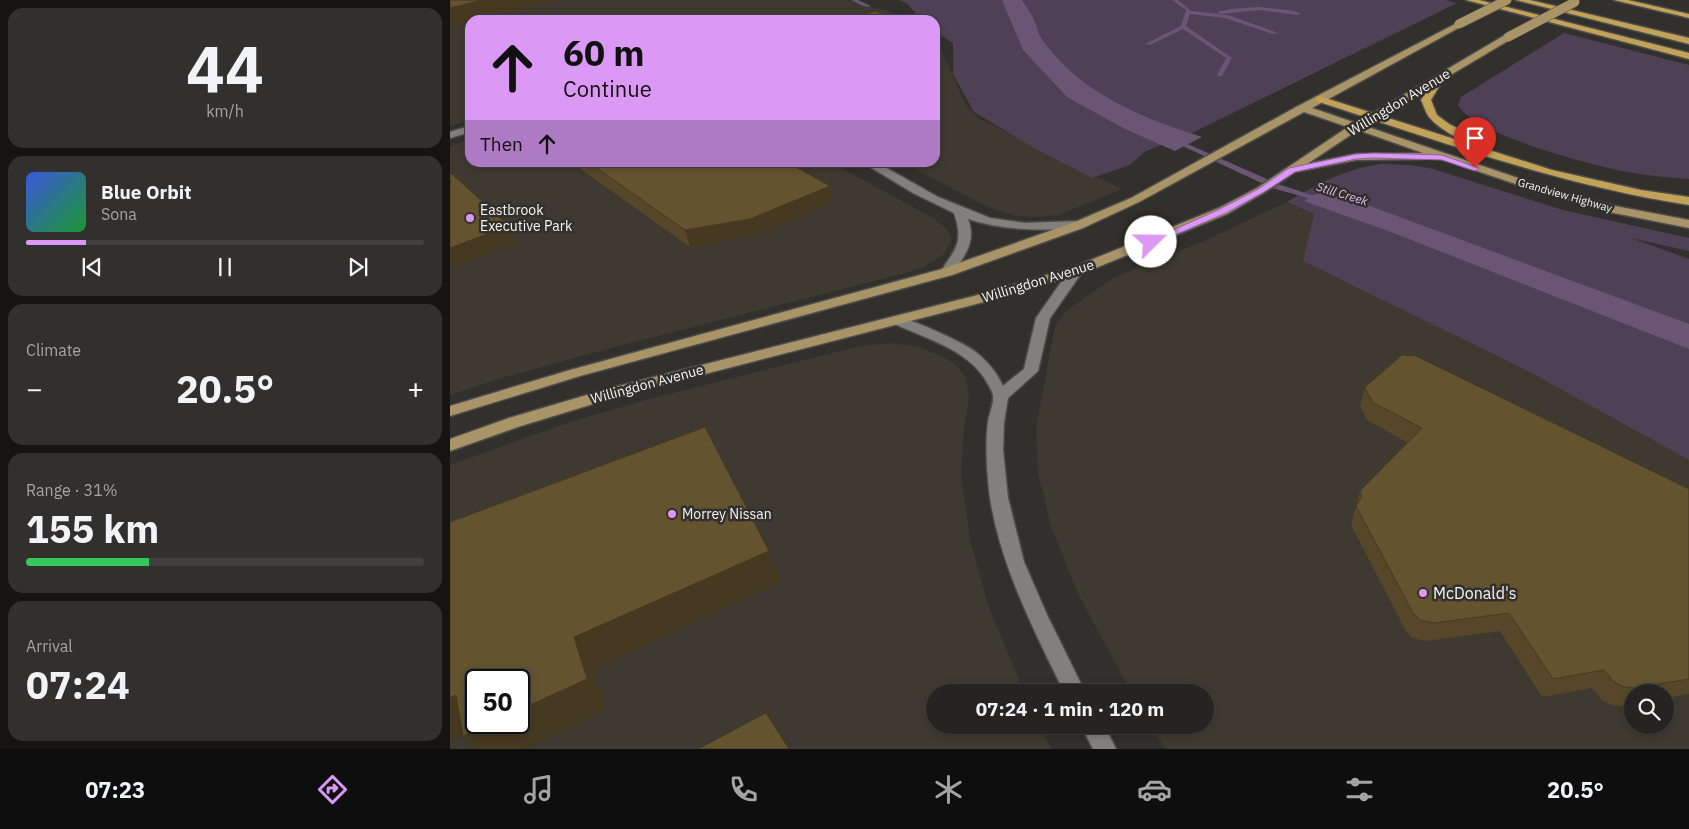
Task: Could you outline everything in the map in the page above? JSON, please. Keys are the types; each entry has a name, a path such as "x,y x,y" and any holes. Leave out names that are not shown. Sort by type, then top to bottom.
{"highway":[{"path":"1470,0 1689,56"},
{"path":"1520,0 1689,41"},
{"path":"1618,0 1689,16"},
{"path":"1439,78 1426,100 1433,116 1445,126 1461,135 1513,154 1570,179"},
{"path":"1319,98 1450,142 1570,179 1622,191 1689,201"}],"main road":[{"path":"450,412 575,372 947,272 1079,225 1135,200 1319,98 1507,0"},
{"name":"Willingdon Avenue","path":"450,445 515,422 612,393 897,320 1076,271 1179,231 1223,211 1261,190 1374,116 1508,38 1578,0"},
{"name":"Grandview Highway","path":"1302,108 1442,158 1540,189 1596,204 1689,224"},
{"path":"1292,170 1356,157 1409,155 1442,158"}],"street":[{"path":"450,135 465,130"},
{"path":"876,167 959,212 1028,227 1079,225"},
{"path":"947,272 966,245 967,230 959,212"},
{"path":"1001,396 1031,371 1043,318 1076,271"},
{"path":"897,320 945,341 971,355 990,374 1001,396 996,422 995,450 999,498 1016,562 1038,617 1070,684"},
{"path":"1097,734 1105,749"}],"shaded area":[{"path":"450,0 848,0 891,12 895,15 465,15 465,122 450,126"},
{"path":"899,0 1445,0 1457,3 1190,134 1146,151 1130,165 1092,178 1034,148 974,112 953,74 953,43 940,35 940,15 917,15 908,4"},
{"path":"1002,0 1022,0 1033,17 1043,41 1059,60 1095,90 1136,112 1202,137 1175,151 1125,129 1067,97 1023,50"},
{"path":"1564,33 1689,65 1689,179 1651,176 1622,171 1553,153 1505,136 1484,126 1468,116 1458,105 1461,97"},
{"path":"940,51 967,107 978,118 1122,189 1059,215 1015,216 986,206 911,167 940,167"},
{"path":"465,141 465,167 839,167 933,218 946,228 952,239 943,255 923,267 906,273 622,345 498,379 450,395 450,146"},
{"path":"1382,164 1411,165 1433,169 1563,210 1689,238 1689,251 1631,238 1689,259 1689,460 1528,371 1303,261 1314,214 1287,202 1321,183 1344,173"},
{"path":"1324,189 1689,324 1689,349 1391,232 1304,201"},
{"path":"1287,202 1689,384 1689,749 1165,749 1156,734 1214,734 1214,684 1127,684 1078,594 1051,526 1038,473 1036,429 1055,326 1065,312 1113,278 1202,242"},
{"path":"890,343 919,347 942,356 957,366 966,378 969,397 964,430 961,475 970,540 988,605 1021,684 926,684 926,734 1044,734 1051,749 450,749 450,465 567,423 646,400 861,346"}],"building":[{"path":"450,0 483,0 450,8"},
{"path":"875,11 886,15 862,15"},
{"path":"595,167 796,167 830,186 750,219 685,230"},
{"path":"450,174 452,174 509,226 450,248"},
{"path":"1402,355 1416,356 1689,489 1689,679 1658,684 1624,684 1624,687 1614,682 1604,670 1553,679 1509,613 1434,623 1420,620 1413,613 1356,506 1362,496 1360,491 1422,428 1372,402 1365,387"},
{"path":"705,427 769,551 574,637 587,679 530,705 530,669 465,669 465,734 467,734 463,736 456,695 450,698 450,522"},
{"path":"766,713 789,749 698,749"}],"waterway":[{"path":"854,0 868,6"},
{"path":"1175,0 1189,10 1188,12"},
{"path":"1220,12 1239,9 1259,9 1298,13"},
{"path":"1183,27 1188,12"},
{"path":"1188,12 1226,16 1275,33"},
{"path":"1148,44 1183,27"},
{"path":"1183,27 1229,58 1220,75"},
{"name":"Still Creek","path":"1174,140 1275,186 1322,200"}],"place":[{"name":"Eastbrook Executive Park","path":"470,218"},
{"name":"Morrey Nissan","path":"672,514"},
{"name":"McDonald's","path":"1423,593"}],"route":[{"path":"1151,242 1223,211 1292,170 1356,157 1409,155 1442,158 1475,168"}]}
